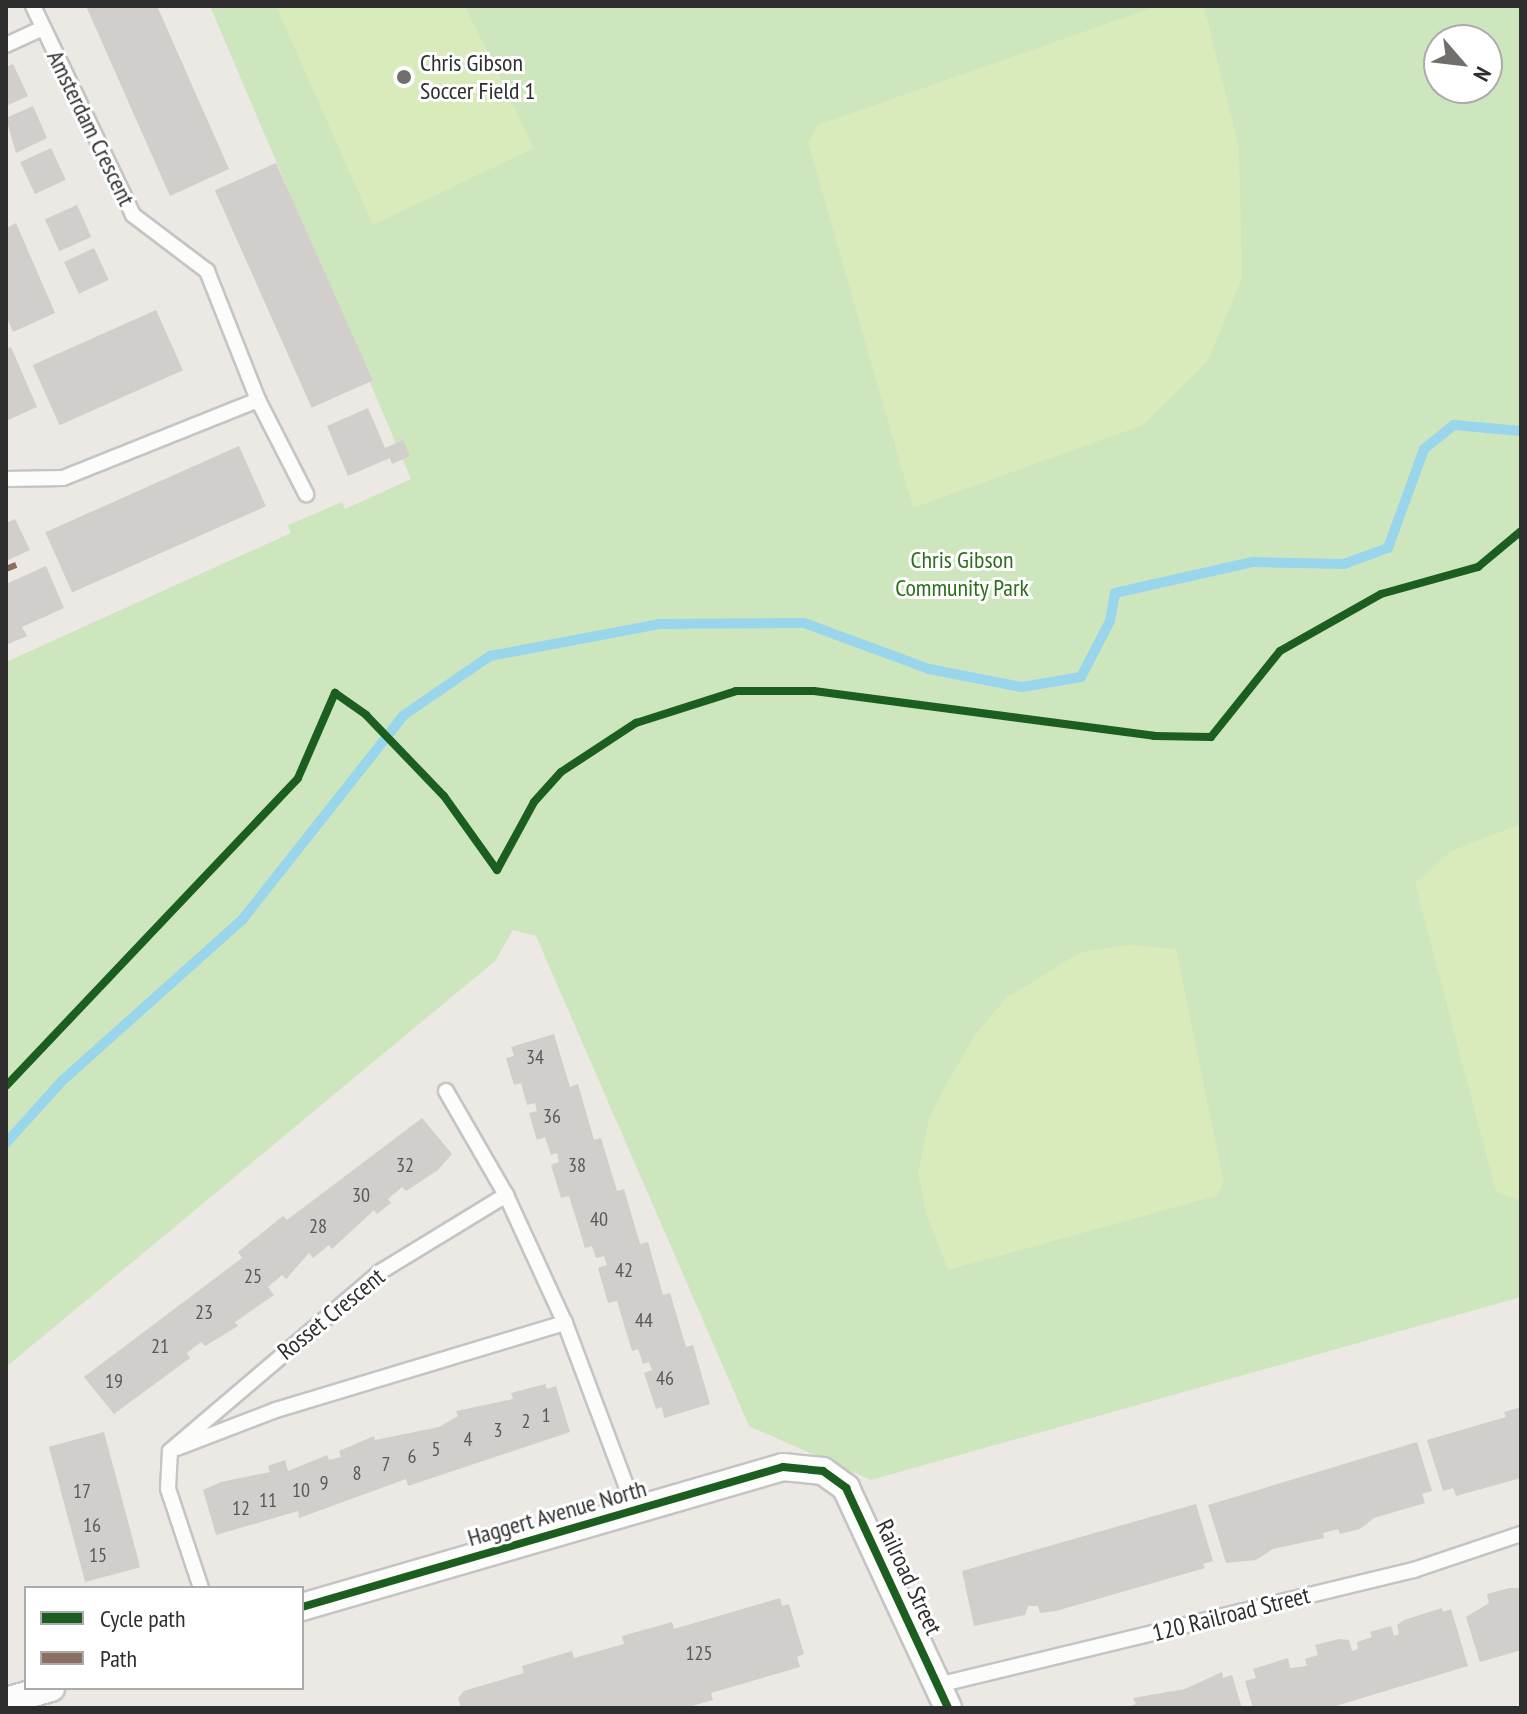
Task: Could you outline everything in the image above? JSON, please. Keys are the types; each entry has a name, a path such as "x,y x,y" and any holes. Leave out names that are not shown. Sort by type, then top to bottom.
{"street":[{"name":"Haggert Avenue North","path":"304,1606 783,1467 823,1471"},
{"name":"Railroad Street","path":"823,1471 846,1488 943,1696"},
{"path":"6,1701 44,1690"}],"lane":[{"name":"Amsterdam Crescent","path":"33,6 133,215 207,271 258,400 306,494"},
{"path":"6,45 43,28"},
{"path":"6,479 63,478 258,400"},
{"path":"446,1091 506,1195 565,1323 636,1512"},
{"name":"Rosset Crescent","path":"170,1451 380,1272 506,1195"},
{"path":"200,1586 168,1489 170,1451 276,1410 565,1323"},
{"name":"120 Railroad Street","path":"943,1696 1414,1570 1521,1534"}],"green space":[{"name":"Chris Gibson Community Park","path":"210,6 1521,6 1521,1297 871,1480 749,1426 536,936 513,930 495,961 6,1367 6,662 291,533 288,525 342,502 345,509 411,479"},
{"name":"Chris Gibson Soccer Field 1","path":"276,6 465,6 534,148 373,225"},
{"path":"1157,6 1204,6 1239,148 1242,279 1207,362 1143,425 913,508 808,142 818,125"},
{"path":"1521,824 1521,1199 1518,1200 1496,1192 1415,883 1451,851"},
{"path":"1130,945 1176,949 1224,1183 1216,1196 948,1270 926,1213 918,1172 929,1119 945,1087 974,1036 1006,998 1081,952"}],"building":[{"path":"86,6 157,6 229,169 170,196"},
{"path":"13,64 28,96 6,106 6,67"},
{"path":"33,106 47,138 16,153 6,118"},
{"path":"51,148 66,180 35,194 20,162"},
{"path":"276,163 373,380 312,408 215,190"},
{"path":"77,205 91,237 59,251 45,219"},
{"path":"16,223 55,313 13,332 6,316 6,228"},
{"path":"94,248 109,280 79,294 64,262"},
{"path":"156,310 183,370 60,425 33,365"},
{"path":"11,347 37,407 6,421 6,349"},
{"path":"368,408 385,448 403,440 410,456 392,464 390,458 348,476 327,426"},
{"path":"239,446 266,506 72,593 45,532"},
{"path":"15,519 30,550 6,561 6,523"},
{"path":"46,566 64,608 22,627 27,636 6,645 6,584"},
{"path":"554,1034 570,1087 578,1084 594,1140 601,1138 617,1191 624,1189 640,1244 648,1242 663,1295 670,1293 686,1347 693,1345 710,1404 664,1418 662,1407 656,1409 644,1373 652,1370 649,1362 643,1364 638,1349 632,1351 617,1301 608,1303 598,1268 607,1265 604,1256 596,1258 592,1246 585,1248 569,1196 561,1198 551,1165 559,1162 557,1153 551,1155 545,1137 537,1140 529,1113 537,1111 535,1103 527,1105 521,1083 514,1085 506,1058 514,1056 511,1047"},
{"path":"422,1118 452,1154 438,1170 406,1191 402,1187 388,1199 391,1203 377,1214 374,1210 332,1249 329,1245 313,1258 309,1253 286,1279 282,1275 268,1287 274,1295 235,1322 238,1326 205,1346 201,1342 187,1353 190,1358 114,1414 84,1377 242,1258 238,1252 283,1216 287,1220"},
{"path":"545,1384 547,1389 556,1386 570,1432 408,1486 406,1479 299,1518 298,1511 216,1535 203,1490 221,1482 270,1472 268,1466 285,1460 288,1471 327,1455 329,1460 341,1457 339,1451 374,1436 375,1440 439,1427 458,1416 456,1411 513,1399 511,1393"},
{"path":"1521,1407 1521,1478 1456,1496 1453,1488 1443,1491 1427,1440 1506,1417 1504,1412"},
{"path":"104,1432 140,1567 85,1582 49,1447"},
{"path":"1417,1442 1432,1491 1422,1494 1425,1503 1374,1518 1360,1529 1340,1534 1338,1529 1323,1533 1324,1538 1273,1549 1256,1560 1226,1563 1208,1505"},
{"path":"1196,1504 1213,1561 1203,1564 1205,1568 1056,1611 1040,1613 1038,1606 1028,1606 1025,1615 974,1626 962,1571"},
{"path":"1521,1588 1521,1650 1480,1662 1466,1617 1489,1603 1487,1594"},
{"path":"780,1598 782,1606 789,1604 804,1654 797,1657 800,1667 711,1693 713,1700 685,1708 461,1708 458,1698 464,1691 524,1673 522,1666 572,1651 574,1658 624,1644 622,1636 672,1622 674,1629"},
{"path":"1442,1608 1443,1612 1451,1609 1468,1666 1329,1708 1253,1708 1245,1681 1256,1678 1253,1669 1288,1658 1290,1668 1307,1666 1305,1659 1318,1655 1315,1645 1339,1639 1349,1640 1352,1651 1358,1649 1357,1642 1372,1637 1370,1632 1391,1626 1394,1636 1399,1634 1397,1625 1404,1620"},
{"path":"1222,1672 1223,1678 1232,1675 1242,1708 1125,1708 1136,1704 1133,1698 1185,1689"}],"waterway":[{"path":"6,1143 63,1080 242,920 404,715 490,656 659,624 804,623 929,669 1022,687 1081,677 1110,621 1115,593 1253,562 1344,564 1388,548 1424,449 1454,425 1521,431"}],"marked path":[{"path":"6,569 16,565"}],"cycle path":[{"path":"6,1086 298,778 335,693 366,715 444,796 497,870 534,802 561,772 636,723 736,691 814,691 1154,736 1211,737 1280,651 1381,594 1478,567 1521,531"},
{"path":"304,1606 783,1467 823,1471 846,1488 948,1708"}],"place":[{"name":"Chris Gibson Soccer Field 1","path":"404,77"}]}
